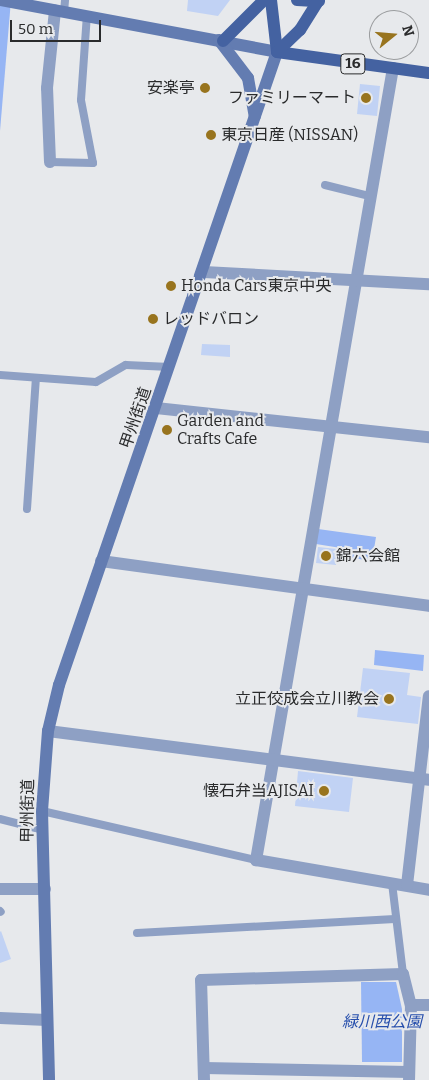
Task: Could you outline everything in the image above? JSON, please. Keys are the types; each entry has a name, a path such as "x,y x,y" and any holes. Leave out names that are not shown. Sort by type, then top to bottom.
{"main road":[{"path":"1,0 61,7 87,16 277,52"},
{"path":"221,40 264,0"},
{"path":"271,0 277,52"},
{"path":"297,0 319,0"},
{"path":"277,52 300,30 319,0"},
{"path":"221,40 248,78 255,118"},
{"name":"16","path":"277,52 429,73"},
{"name":"甲州街道","path":"49,1080 42,811 48,731 101,561 204,272 277,52"}],"street":[{"path":"50,162 47,88 61,7"},
{"path":"393,68 369,196 332,424 301,590 256,860 429,890"},
{"path":"204,272 429,284"},
{"path":"156,408 332,424 429,437"},
{"path":"101,561 301,590 429,606"},
{"path":"407,885 424,779 429,696"},
{"path":"48,731 424,779"},
{"path":"0,889 44,890"},
{"path":"403,974 410,1005 409,1076 204,1074 201,980 403,974"},
{"path":"410,1005 429,1006"},
{"path":"0,1018 47,1020"}],"lane":[{"path":"50,162 93,163 81,100 87,16"},
{"path":"325,185 369,196"},
{"path":"0,375 96,382 126,365 171,367"},
{"path":"27,509 36,378"},
{"path":"42,811 256,860"},
{"path":"0,819 43,830"},
{"path":"392,883 403,974"},
{"path":"137,933 395,919"}],"green space":[{"path":"0,0 11,0 0,131"},
{"path":"318,529 376,537 372,561 340,556 341,548 316,544"},
{"path":"375,650 424,655 423,671 374,665"},
{"name":"緑川西公園","path":"361,982 396,982 402,1009 402,1062 362,1062"}],"building":[{"path":"188,0 230,0 218,16 187,11"},
{"path":"360,84 380,86 377,116 357,114"},
{"path":"202,344 230,345 230,357 201,355"},
{"name":"錦六会館","path":"318,547 337,549 336,565 316,563"},
{"path":"363,668 410,673 407,695 421,697 418,724 357,717"},
{"name":"懐石弁当AJISAI","path":"298,771 353,778 349,812 295,806"},
{"path":"0,932 11,959 0,963"}],"place":[{"name":"安楽亭","path":"205,88"},
{"name":"ファミリーマート","path":"366,98"},
{"name":"東京日産 (NISSAN)","path":"211,135"},
{"name":"Honda Cars東京中央","path":"171,286"},
{"name":"レッドバロン","path":"153,319"},
{"name":"Garden and Crafts Cafe","path":"167,430"},
{"name":"錦六会館","path":"326,556"},
{"name":"立正佼成会立川教会","path":"389,699"},
{"name":"懐石弁当AJISAI","path":"324,791"}]}
